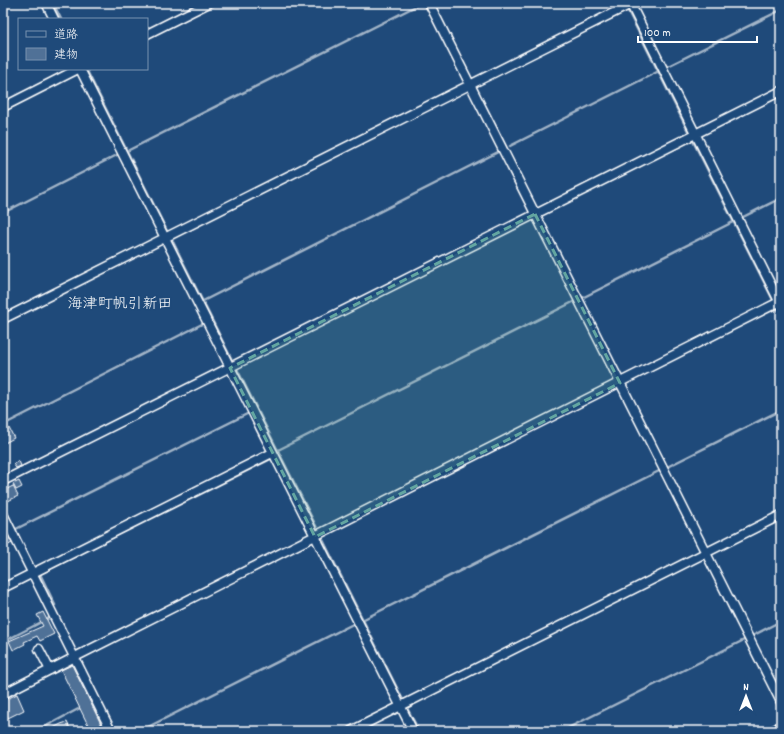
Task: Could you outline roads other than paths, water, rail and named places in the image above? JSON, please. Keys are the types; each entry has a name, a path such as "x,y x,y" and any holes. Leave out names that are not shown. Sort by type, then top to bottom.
{"street":[{"path":"46,3 54,18"},
{"path":"148,34 209,3"},
{"path":"429,3 781,702"},
{"path":"3,319 631,3 780,303 75,656 3,694"},
{"path":"3,107 77,70"},
{"path":"80,70 413,731"},
{"path":"3,481 781,91"},
{"path":"3,588 272,452"},
{"path":"3,514 112,731"},
{"path":"351,731 781,515"},
{"path":"39,649 50,670"},
{"path":"772,731 781,726"}],"waterway":[{"path":"53,3 60,18"},
{"path":"127,151 422,3"},
{"path":"627,9 689,133"},
{"path":"666,67 781,10"},
{"path":"86,70 168,233"},
{"path":"510,146 661,70"},
{"path":"693,141 774,302"},
{"path":"203,301 498,152"},
{"path":"3,213 119,154"},
{"path":"741,218 781,198"},
{"path":"584,297 735,221"},
{"path":"171,238 233,362"},
{"path":"278,450 573,302"},
{"path":"777,308 781,316"},
{"path":"3,425 204,323"},
{"path":"237,369 256,407"},
{"path":"669,466 781,410"},
{"path":"16,529 249,413"},
{"path":"259,413 319,532"},
{"path":"55,605 40,574 271,459"},
{"path":"360,621 659,471"},
{"path":"322,538 404,702"},
{"path":"3,642 51,617"},
{"path":"754,635 781,621"},
{"path":"140,731 355,623"},
{"path":"562,731 744,640"},
{"path":"37,731 82,707"},
{"path":"407,708 419,731"}],"district":[{"name":"海津町帆引新田","path":"120,305"}]}
